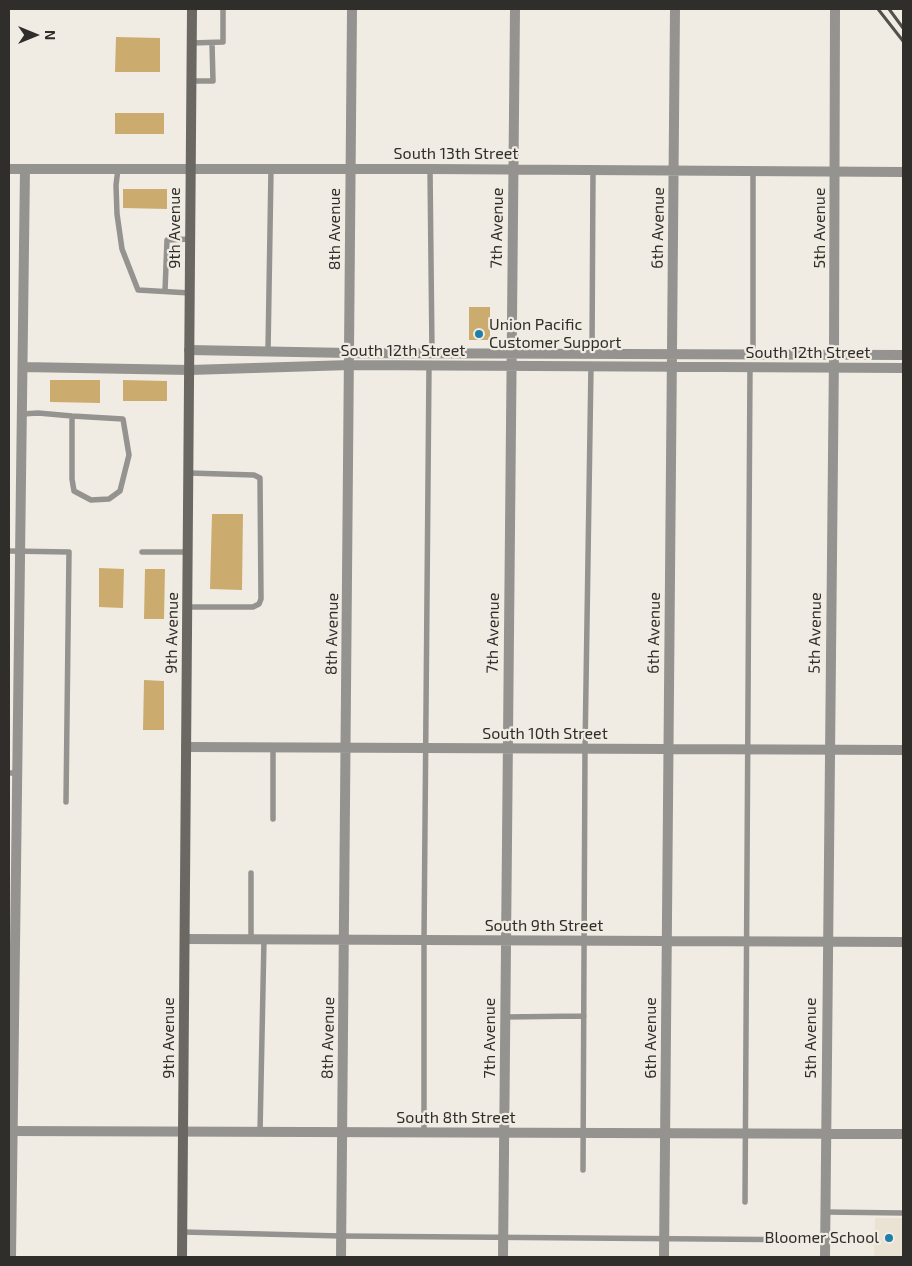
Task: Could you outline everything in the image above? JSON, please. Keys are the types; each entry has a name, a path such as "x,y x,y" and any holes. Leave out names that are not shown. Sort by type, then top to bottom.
{"main road":[{"name":"9th Avenue","path":"182,1257 192,9"}],"street":[{"name":"7th Avenue","path":"503,1257 515,9"},
{"name":"6th Avenue","path":"664,1257 675,9"},
{"name":"5th Avenue","path":"825,1257 836,9"},
{"name":"8th Avenue","path":"341,1257 352,10"},
{"name":"South 13th Street","path":"9,169 513,169 903,172"},
{"path":"11,1257 13,710 20,551 25,169"},
{"name":"South 12th Street","path":"189,350 349,353 511,352 903,355"},
{"name":"South 12th Street","path":"23,367 190,370 350,365 903,368"},
{"name":"South 10th Street","path":"186,747 903,750"},
{"name":"South 9th Street","path":"185,939 903,942"},
{"name":"South 8th Street","path":"10,1131 903,1134"}],"lane":[{"path":"192,43 223,42 223,9"},
{"path":"191,81 213,81 212,43"},
{"path":"118,169 116,185 117,214 122,249 138,290 190,293"},
{"path":"430,169 432,352"},
{"path":"268,351 271,170"},
{"path":"592,353 593,170"},
{"path":"753,355 754,172"},
{"path":"165,292 167,240 190,239"},
{"path":"424,1132 429,366"},
{"path":"583,1170 591,366"},
{"path":"745,1202 750,367"},
{"path":"22,414 72,416 123,420 129,455 120,491 110,499 91,500 74,491 72,479 72,416"},
{"path":"188,607 253,607 259,604 261,599 260,478 254,475 189,473"},
{"path":"9,551 69,552 66,802"},
{"path":"142,552 188,552"},
{"path":"273,747 273,819"},
{"path":"251,873 251,939"},
{"path":"260,1132 264,939"},
{"path":"505,1017 584,1016"},
{"path":"825,1212 903,1213"},
{"path":"182,1232 341,1236 825,1240"}],"shaded area":[{"name":"Bloomer School","path":"875,1218 903,1218 903,1257 874,1257"}],"building":[{"path":"116,37 160,38 160,72 115,72"},
{"path":"115,113 164,113 164,134 115,134"},
{"path":"123,189 167,189 167,209 123,208"},
{"path":"469,307 490,307 490,340 469,340"},
{"path":"50,380 100,380 100,403 50,402"},
{"path":"123,380 167,381 167,401 123,401"},
{"path":"212,514 243,514 242,590 210,589"},
{"path":"99,568 124,569 123,608 99,607"},
{"path":"145,569 165,569 164,619 144,619"},
{"path":"144,680 164,681 164,730 143,730"}],"railway":[{"path":"878,9 903,41"},
{"path":"889,9 903,28"}],"place":[{"name":"Union Pacific Customer Support","path":"479,334"},
{"name":"Bloomer School","path":"889,1238"}]}
